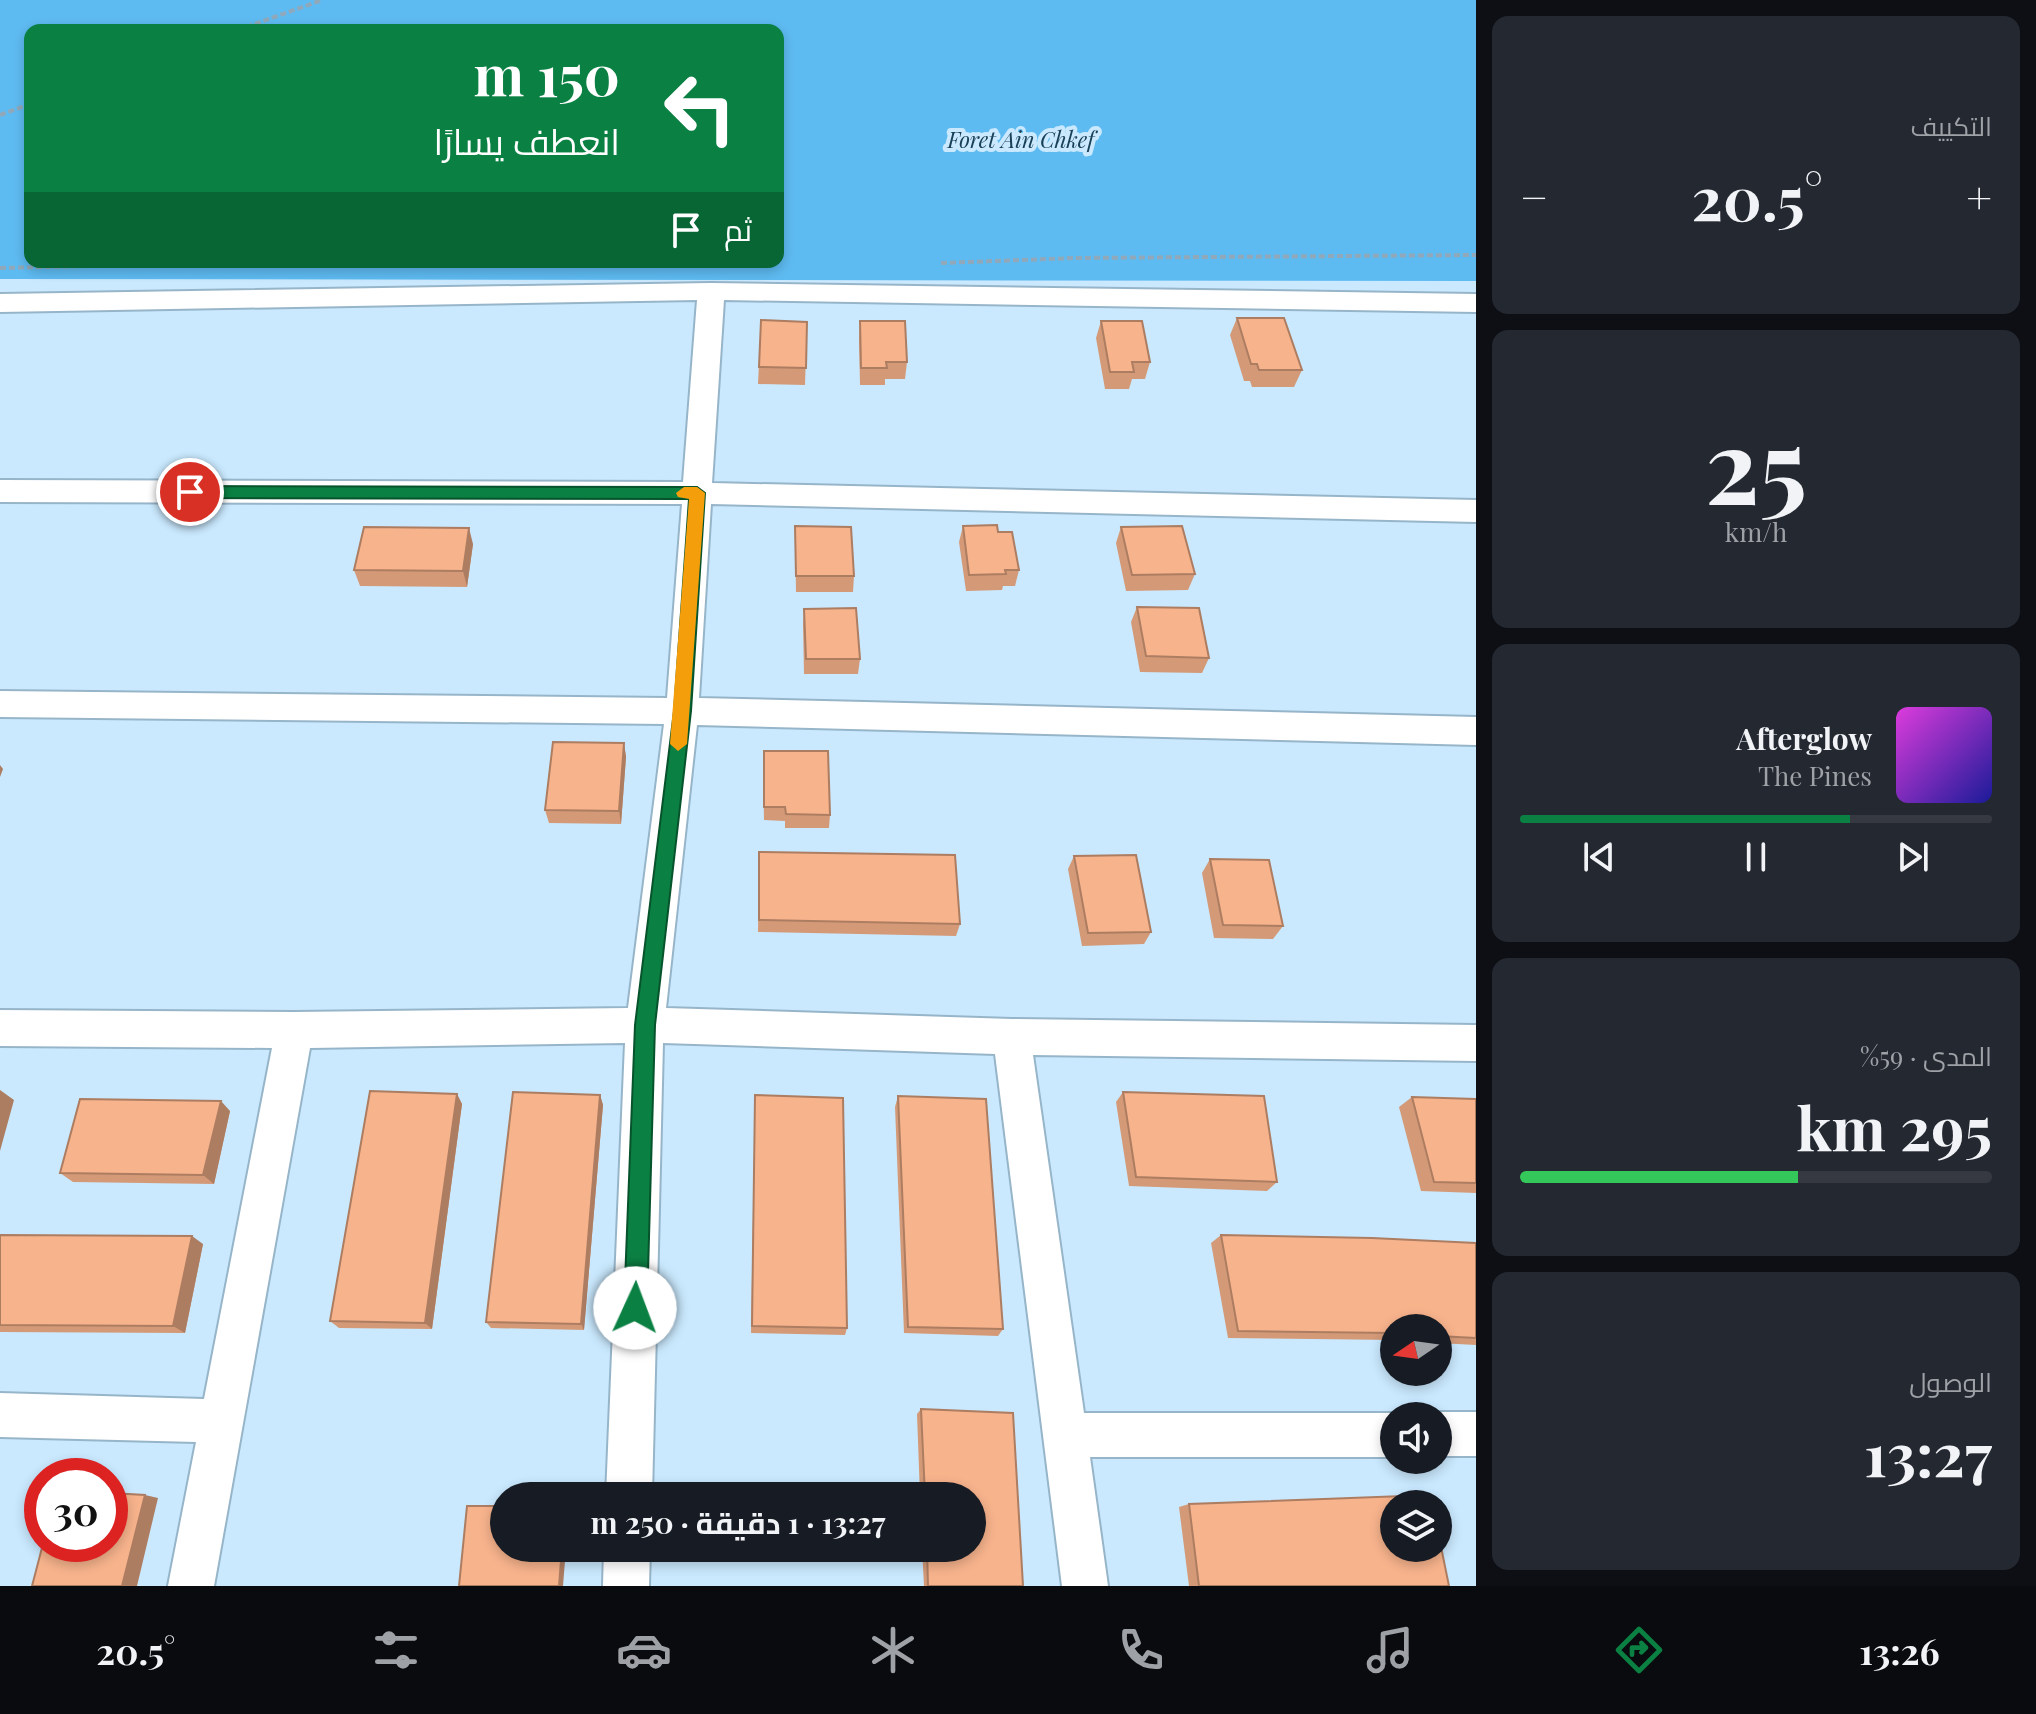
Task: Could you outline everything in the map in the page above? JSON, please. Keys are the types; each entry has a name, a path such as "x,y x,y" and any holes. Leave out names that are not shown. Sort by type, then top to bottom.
{"street":[{"path":"0,303 711,291 1476,303"},
{"path":"629,1482 645,1025 682,711 711,291"},
{"path":"0,491 697,493 1476,511"},
{"path":"0,704 682,711 1476,731"},
{"path":"0,1028 294,1030 645,1025 1012,1037 1476,1043"},
{"path":"191,1586 294,1030"},
{"path":"1012,1037 1085,1586"},
{"path":"0,1415 223,1421"},
{"path":"1452,1434 1476,1434"},
{"path":"1067,1435 1380,1435"},
{"path":"626,1586 627,1562"}],"path":[{"path":"255,24 322,0"},
{"path":"0,115 24,106"},
{"path":"937,263 1075,258 1476,255"},
{"path":"0,268 24,267"}],"green space":[{"name":"Foret Ain Chkef","path":"0,0 1476,0 1476,281 0,279"}],"building":[{"path":"1237,318 1284,318 1302,370 1259,370 1257,364 1251,364"},
{"path":"761,320 807,322 806,368 759,367"},
{"path":"860,321 905,321 907,362 886,362 887,368 861,368"},
{"path":"1101,321 1142,321 1150,362 1132,362 1134,372 1110,372"},
{"path":"997,525 998,532 1012,532 1019,570 1005,570 1006,574 969,575 963,526"},
{"path":"795,526 851,527 854,576 796,576"},
{"path":"1182,526 1195,574 1132,575 1121,527"},
{"path":"364,527 469,528 463,571 354,570"},
{"path":"1137,607 1199,608 1209,658 1146,656"},
{"path":"856,608 860,659 806,659 804,609"},
{"path":"553,742 624,743 619,811 545,810"},
{"path":"764,751 828,751 830,815 786,814 785,807 764,807"},
{"path":"759,852 955,855 960,924 759,920"},
{"path":"1136,855 1151,932 1088,933 1074,856"},
{"path":"1210,859 1269,860 1283,926 1223,925"},
{"path":"370,1091 457,1094 425,1323 330,1321"},
{"path":"513,1092 600,1095 581,1324 486,1322"},
{"path":"1123,1092 1264,1096 1277,1182 1136,1177"},
{"path":"755,1095 843,1098 847,1328 752,1326"},
{"path":"898,1096 986,1099 1003,1329 908,1327"},
{"path":"1412,1097 1476,1099 1476,1183 1434,1182"},
{"path":"80,1099 221,1101 203,1175 60,1173"},
{"path":"0,1235 192,1236 173,1326 0,1325"},
{"path":"1221,1235 1476,1243 1476,1338 1452,1337 1452,1314 1380,1314 1380,1333 1238,1331"},
{"path":"921,1409 1013,1413 1023,1586 928,1586 927,1562 986,1562 986,1482 924,1482"},
{"path":"128,1494 145,1495 122,1586 32,1586 38,1562 128,1562"},
{"path":"1380,1497 1380,1562 1444,1562 1449,1586 1199,1586 1189,1504"},
{"path":"467,1506 490,1506 490,1562 561,1562 559,1586 459,1586"}],"slow traffic":[{"path":"678,744 697,493 684,493"}],"route":[{"path":"190,492 697,493 682,711 645,1025 635,1308"}]}
